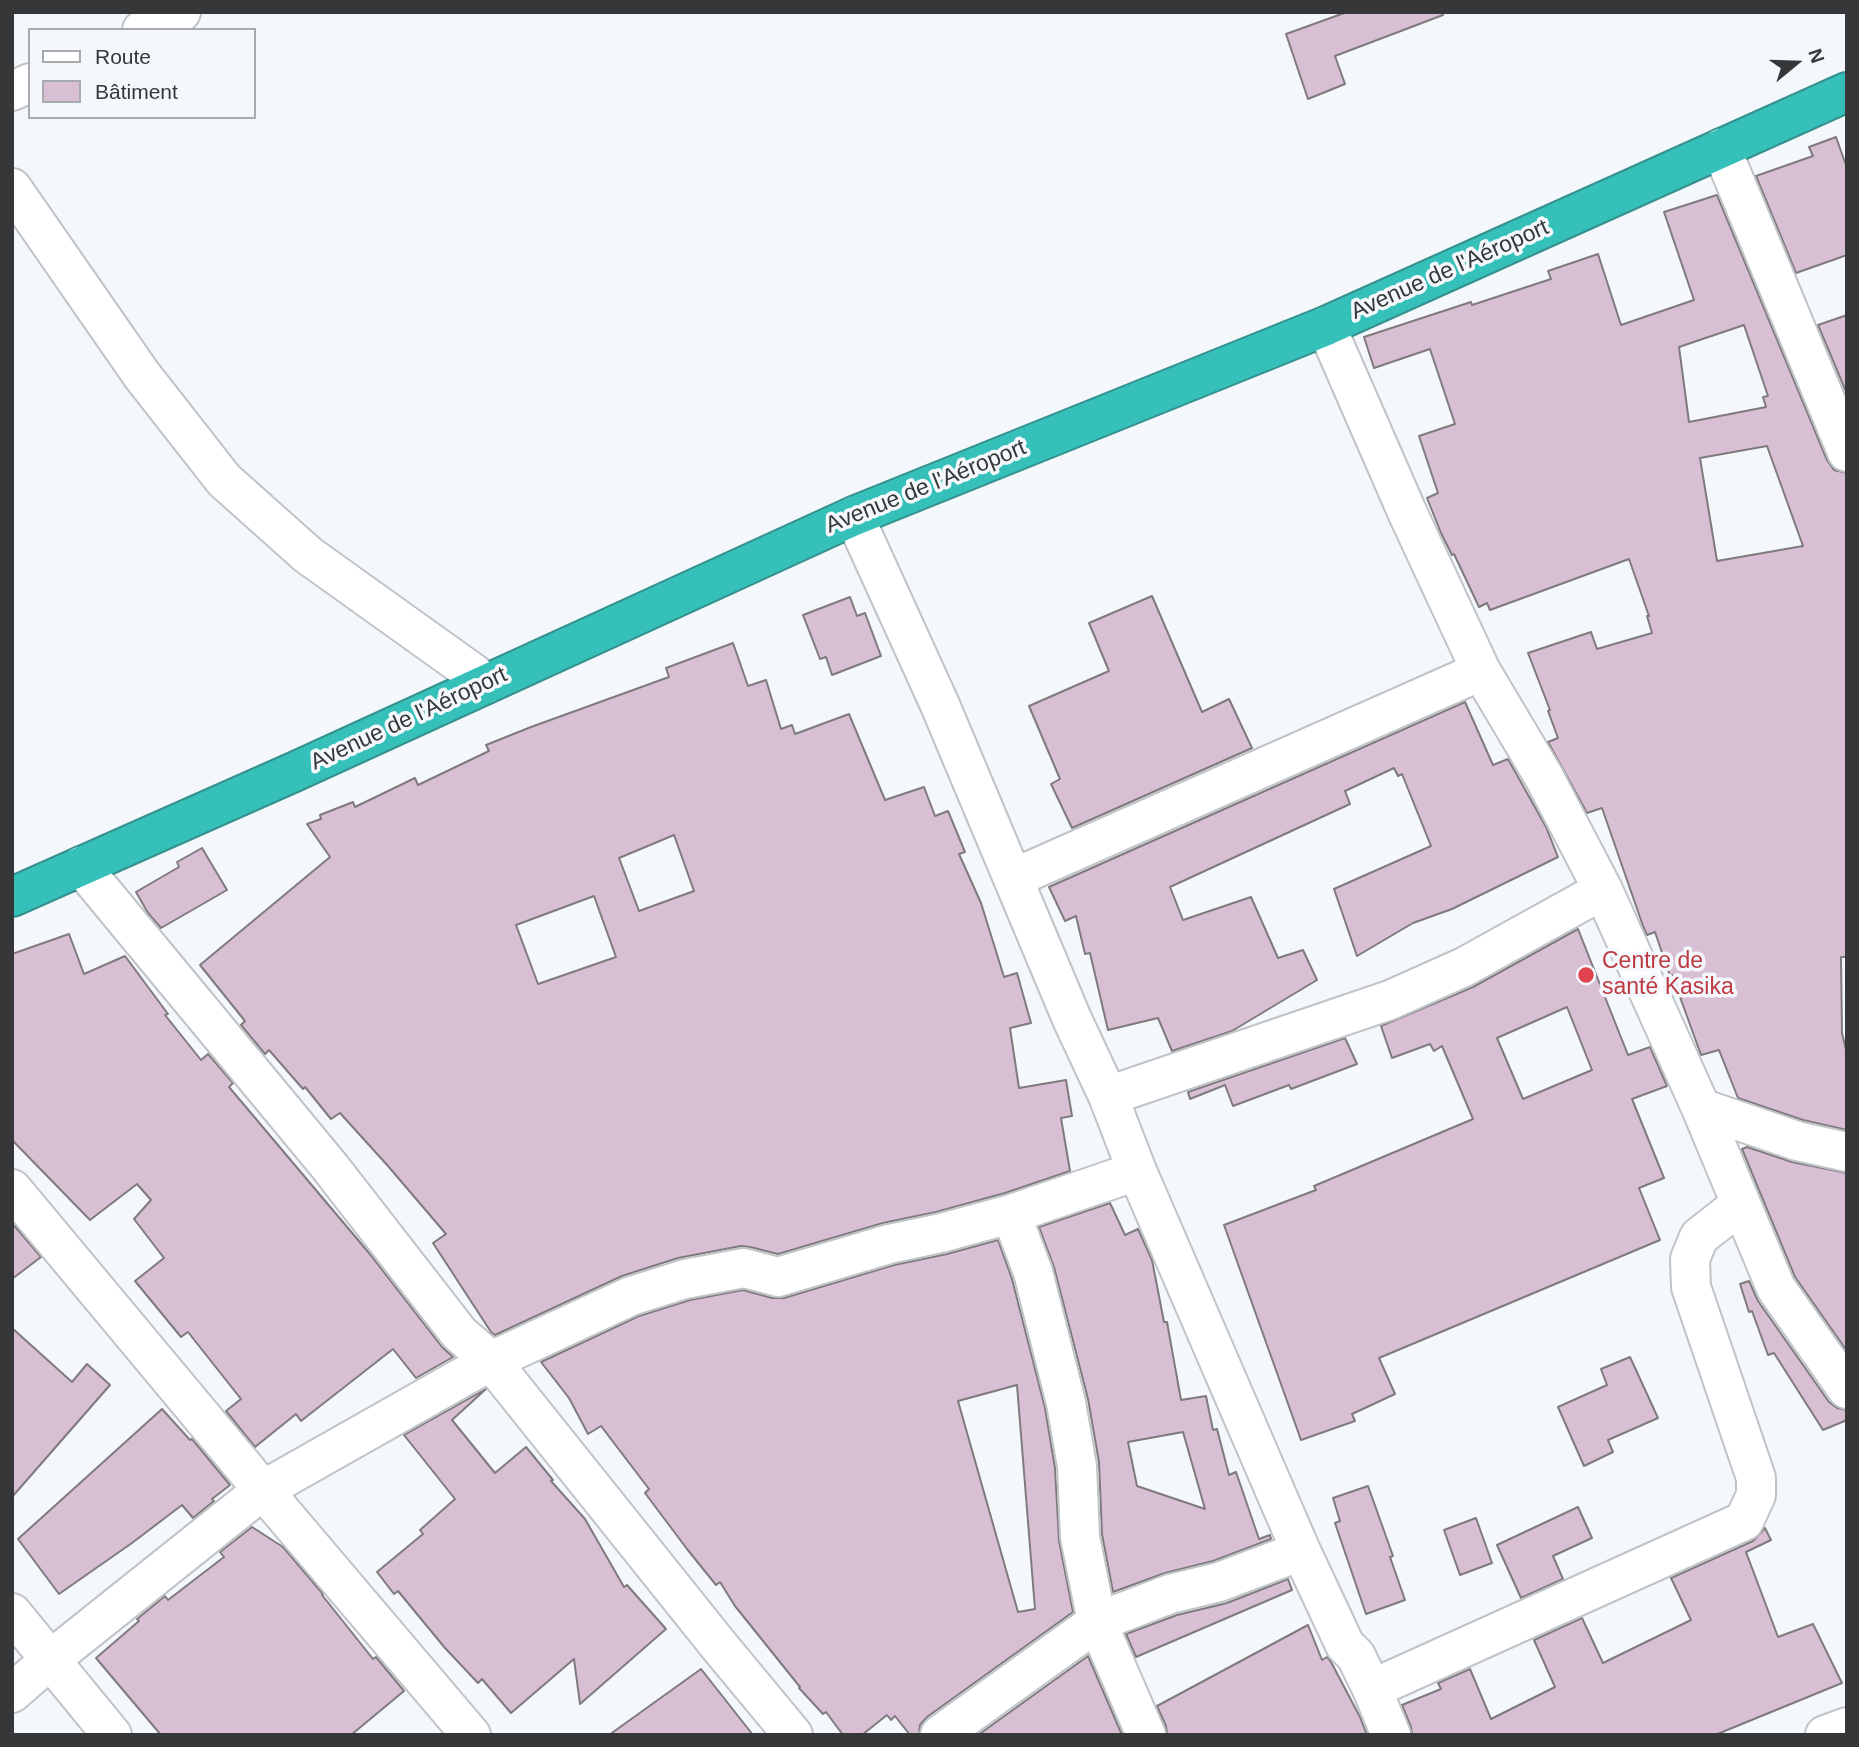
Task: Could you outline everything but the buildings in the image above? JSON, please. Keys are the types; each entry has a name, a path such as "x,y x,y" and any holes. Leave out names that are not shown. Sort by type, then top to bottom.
{"highway":[{"name":"Avenue de l'Aéroport","path":"12,897 853,516 1326,326 1847,92"}],"street":[{"path":"146,28 181,12"},
{"path":"12,91 28,84"},
{"path":"1721,148 1847,452"},
{"path":"12,188 141,374 224,480 308,555 486,684"},
{"path":"1326,326 1408,514 1481,671 1544,777 1603,890 1701,1108 1776,1288 1847,1389"},
{"path":"853,516 940,705 1301,1551 1345,1644 1356,1656 1391,1735"},
{"path":"1014,878 1481,671"},
{"path":"81,866 330,1167 459,1333 491,1361 793,1735"},
{"path":"1108,1096 1390,1000 1464,967 1603,890"},
{"path":"1701,1108 1797,1141 1847,1152"},
{"path":"12,1693 263,1490 491,1361 631,1296 685,1279 744,1268 778,1277 889,1244 1012,1214 1137,1171"},
{"path":"12,1189 471,1735"},
{"path":"1372,1689 1744,1521 1756,1495 1756,1478 1690,1287 1690,1259 1699,1237 1741,1204"},
{"path":"1012,1214 1033,1272 1066,1403 1077,1466 1080,1537 1097,1622 1146,1735"},
{"path":"940,1735 1097,1622 1170,1594 1219,1583 1301,1551"},
{"path":"12,1613 111,1735"},
{"path":"1825,1735 1847,1727"}],"place":[{"name":"Centre de santé Kasika","path":"1586,975"}]}
